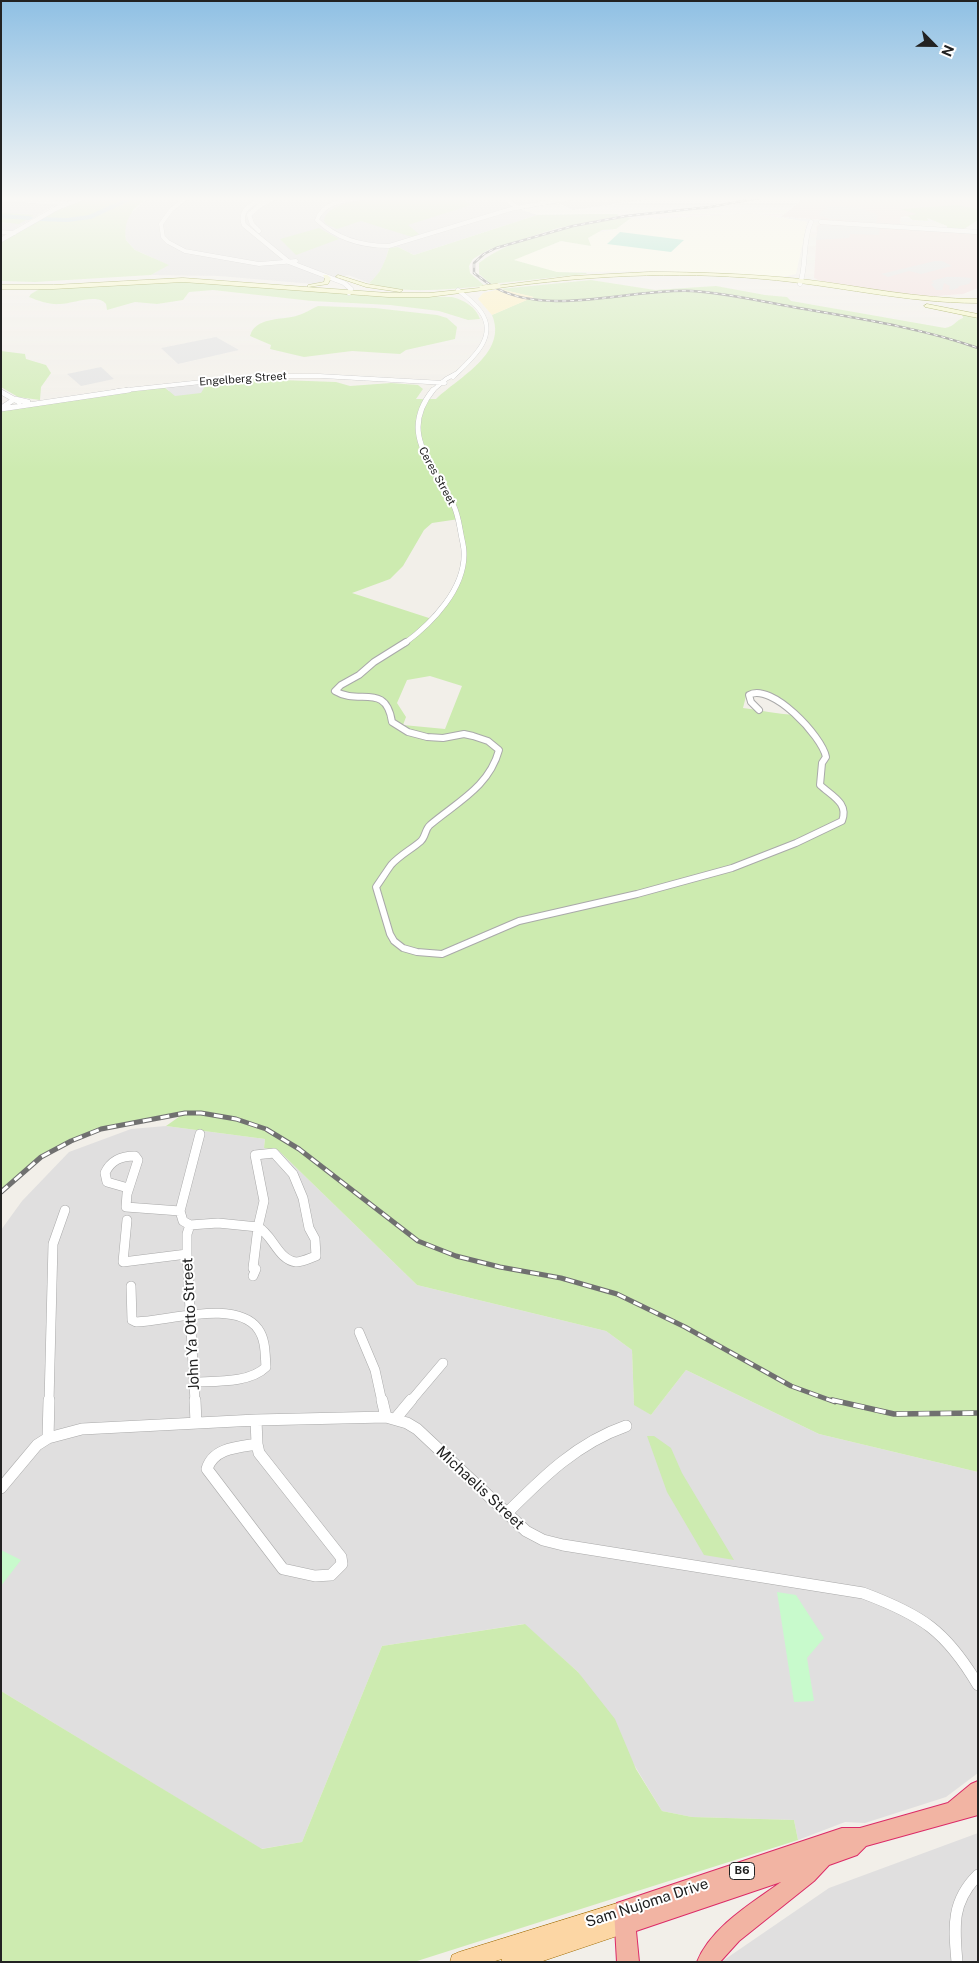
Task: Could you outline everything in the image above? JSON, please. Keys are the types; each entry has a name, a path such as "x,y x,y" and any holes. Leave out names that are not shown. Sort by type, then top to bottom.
{"highway":[{"path":"950,1812 978,1791"},
{"name":"Sam Nujoma Drive","path":"625,1917 842,1838 860,1838 978,1805"},
{"name":"B6","path":"625,1917 824,1857 850,1848 860,1838"},
{"name":"B6","path":"706,1962 728,1935 801,1879 824,1857"},
{"path":"625,1917 628,1962"}],"main road":[{"path":"318,290 409,296 459,291"},
{"path":"333,290 405,293 478,290"},
{"path":"405,290 440,292"},
{"path":"466,299 470,294 484,290"},
{"path":"841,290 978,316"},
{"path":"851,290 914,299 978,303"},
{"path":"907,302 978,303"},
{"name":"Sam Nujoma Drive","path":"459,1962 544,1937 625,1917"},
{"name":"Sam Nujoma Drive","path":"510,1962 625,1917"}],"street":[{"name":"Ceres Street","path":"425,400 457,373 481,348 487,331 483,315 459,291"},
{"name":"Ceres Street","path":"457,373 434,388 425,398 416,430 423,454 450,498 459,519 465,554 454,588 442,608 408,641 372,664 363,673 339,685 335,692 345,696 372,697 384,701 388,706 392,722 408,733 441,738 454,735 472,735 487,741 499,750 498,758 482,782 431,824 426,829 423,839 392,864 376,887 390,934 394,941 403,948 426,954 447,952 519,921 638,894 732,868 796,843 842,821 844,815 842,805 820,785 822,763 826,757 820,742 804,721 769,694 754,692 749,695 751,702 759,710"},
{"name":"Engelberg Street","path":"2,407 258,376 320,376 444,383"},
{"path":"434,388 430,381 449,377"},
{"path":"1,392 22,404"},
{"path":"2,407 15,400 30,402"},
{"name":"Engelberg Street","path":"22,404 40,402"},
{"path":"200,1134 180,1211 183,1221 190,1225 218,1223 258,1227 266,1231 284,1257 298,1262 316,1256 315,1239 309,1228 303,1198 293,1174 274,1153 255,1156 264,1201 258,1227 257,1248 252,1262 253,1268 256,1269 253,1276"},
{"path":"128,1188 126,1207 180,1211"},
{"path":"48,1438 53,1244 66,1210"},
{"path":"127,1220 124,1262 187,1254"},
{"name":"John Ya Otto Street","path":"190,1225 187,1234 187,1254 196,1423"},
{"path":"131,1286 132,1320 136,1322 191,1315 235,1315 253,1324 263,1339 266,1367 260,1374 195,1382"},
{"path":"359,1332 391,1417"},
{"path":"1,1488 28,1453 48,1438 82,1429 256,1420 391,1417 443,1363"},
{"name":"Michaelis Street","path":"391,1417 417,1429 526,1531 554,1543 863,1593 885,1601 920,1620 947,1640 967,1666 978,1685"},
{"path":"256,1420 257,1444 264,1460 341,1557 342,1564 330,1575 315,1576 283,1569 207,1468 207,1464 216,1455 257,1444"},
{"path":"507,1513 556,1466 579,1447 606,1431 626,1426"},
{"path":"957,1962 954,1931 956,1904 969,1882 978,1874"}],"shaded area":[{"path":"873,290 974,290 963,294 922,297"},
{"path":"216,337 239,350 178,364 161,348"},
{"path":"101,367 114,379 81,386 67,374"},
{"path":"218,380 218,382 207,383 201,393 175,396 163,386"},
{"path":"166,1126 265,1139 264,1148 277,1149 417,1285 606,1331 632,1350 634,1404 651,1415 686,1370 819,1434 978,1472 978,1773 946,1797 865,1823 845,1822 798,1840 794,1820 692,1817 662,1811 578,1672 524,1624 382,1646 302,1842 261,1849 1,1691 1,1230 22,1201 69,1152 131,1129"},
{"path":"978,1833 978,1962 721,1962 829,1888"}],"green space":[{"path":"38,290 297,290 371,296 452,297 469,305 476,311 480,319 468,320 439,311 390,305 312,301 213,290 189,292 183,300 157,304 135,302 107,310 106,304 97,299 56,304 29,297"},
{"path":"503,290 736,290 787,297 791,301 945,328 963,318 962,314 978,319 978,1472 819,1434 686,1370 651,1415 634,1405 632,1350 606,1331 417,1285 278,1150 264,1148 265,1139 166,1126 183,1114 107,1128 63,1145 42,1157 1,1192 1,409 163,386 169,391 207,383 227,383 253,379 336,382 350,386 391,383 418,385 423,389 416,399 436,399 479,363 487,352 493,341 495,329 492,315 533,297","holes":["459,519 463,564 454,588 432,619 352,593 390,579 403,566 424,530 432,523","430,676 462,686 445,729 403,725 406,717 397,703 407,680","757,690 772,693 772,696 794,715 743,708 747,692"]},
{"path":"318,306 375,308 437,315 447,318 457,327 455,339 406,350 400,354 352,351 304,357 270,349 271,345 250,336 257,325 263,322 296,316"},
{"path":"1,351 25,354 26,359 46,365 51,373 41,387 40,400 18,397 1,387"},
{"path":"647,1436 654,1436 671,1448 682,1473 734,1560 704,1555 667,1492"},
{"path":"1,1550 21,1560 1,1586"},
{"path":"777,1592 796,1595 824,1638 807,1658 814,1701 794,1702"},
{"path":"525,1624 578,1672 615,1719 636,1769 662,1811 692,1817 794,1820 798,1840 414,1962 1,1962 1,1691 262,1849 302,1842 382,1646"}],"sand":[{"path":"503,290 534,297 492,315 478,299 483,293"}],"railway":[{"path":"500,290 517,296 541,300 566,301 669,291 705,292 886,324 932,334 978,348"},
{"path":"1,1192 41,1157 71,1141 101,1129 185,1113 201,1113 236,1119 266,1129 299,1149 418,1241 456,1256 500,1267 561,1278 617,1294 685,1327 791,1386 835,1402"},
{"path":"832,1400 894,1414 978,1413"}]}
